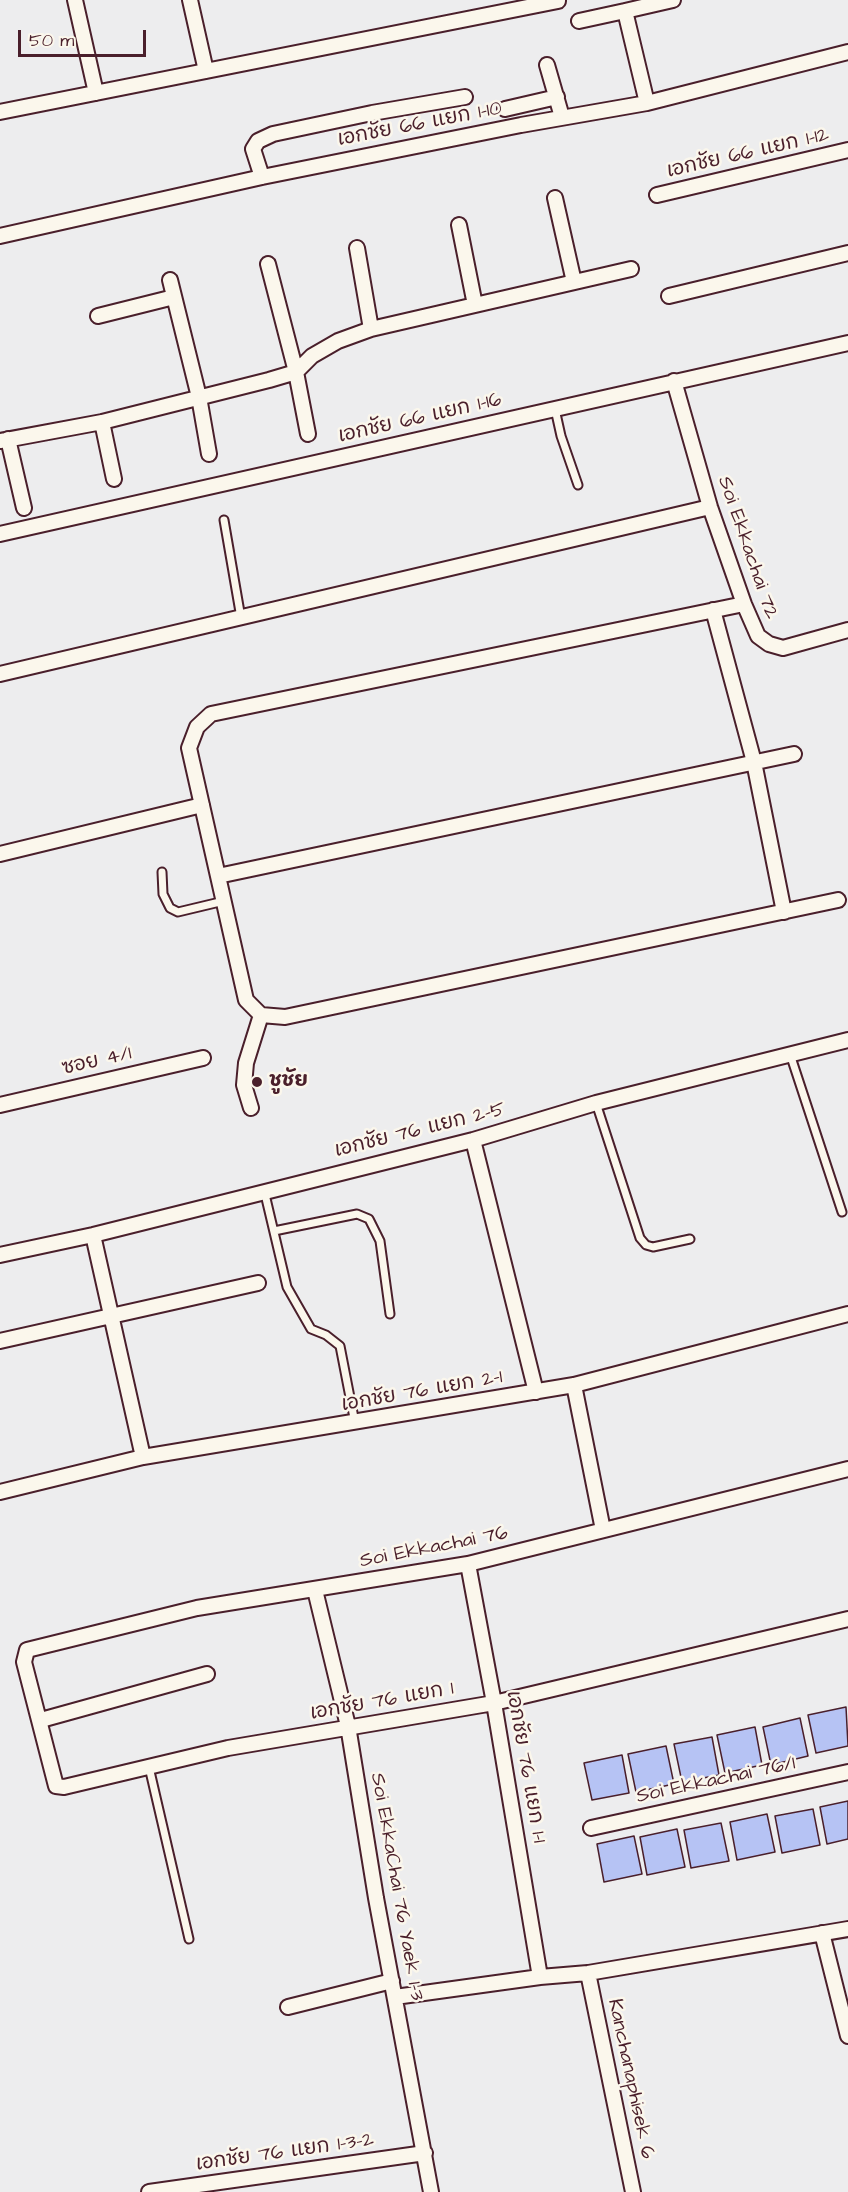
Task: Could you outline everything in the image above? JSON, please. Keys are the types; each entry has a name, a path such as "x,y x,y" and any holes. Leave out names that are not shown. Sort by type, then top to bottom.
{"street":[{"path":"75,0 96,93"},
{"path":"190,0 206,71"},
{"path":"579,21 673,0"},
{"path":"0,112 558,1"},
{"path":"624,11 647,103"},
{"name":"เอกชัย 66 แยก 1-10","path":"0,236 262,177 562,117 647,103 848,52"},
{"path":"547,65 562,117"},
{"path":"262,177 253,149 258,141 273,134 372,113 465,97"},
{"path":"505,109 556,97"},
{"name":"เอกชัย 66 แยก 1-12","path":"657,195 848,150"},
{"path":"555,198 574,282"},
{"path":"459,225 475,305"},
{"path":"357,248 371,329"},
{"path":"669,296 848,253"},
{"path":"268,264 296,372 308,434"},
{"path":"24,508 4,440 102,422 296,372 312,356 338,341 371,329 631,269"},
{"path":"170,280 199,397 209,454"},
{"path":"98,316 174,297"},
{"name":"เอกชัย 66 แยก 1-16","path":"0,534 848,343"},
{"name":"Soi Ekkachai 72","path":"674,381 710,507 744,604 758,636 769,644 783,648 848,630"},
{"path":"102,422 114,479"},
{"path":"0,674 710,507"},
{"path":"744,604 212,714 197,727 189,748 246,1000 261,1015 285,1017 838,900"},
{"path":"713,610 754,762 783,912"},
{"path":"218,876 794,754"},
{"path":"0,854 202,805"},
{"path":"251,1108 244,1085 246,1063 261,1015"},
{"name":"เอกชัย 76 แยก 2-5","path":"0,1255 93,1235 264,1190 472,1140 596,1103 848,1040"},
{"name":"ซอย 4/1","path":"0,1105 203,1058"},
{"path":"472,1140 536,1392"},
{"path":"93,1235 143,1457"},
{"path":"0,1341 258,1283"},
{"name":"เอกชัย 76 แยก 2-1","path":"0,1492 143,1457 574,1385 848,1314"},
{"path":"574,1385 603,1530"},
{"name":"Soi Ekkachai 76","path":"25,1652 197,1608 468,1564 848,1468"},
{"name":"เอกชัย 76 แยก 1-1","path":"468,1564 540,1977"},
{"name":"Soi EkkaChai 76 Yaek 1-3","path":"315,1590 348,1726 431,2192"},
{"name":"เอกชัย 76 แยก 1","path":"25,1652 24,1662 41,1720 56,1786 59,1787 228,1748 494,1703 848,1619"},
{"path":"41,1720 207,1674"},
{"name":"Soi Ekkachai 76/1","path":"591,1828 848,1772"},
{"path":"395,1997 540,1977 588,1973 848,1929"},
{"path":"822,1933 848,2036"},
{"name":"Kanchanaphisek 6","path":"588,1973 633,2192"},
{"path":"288,2007 392,1981"},
{"name":"เอกชัย 76 แยก 1-3-2","path":"149,2192 425,2152"}],"lane":[{"path":"555,409 561,436 578,485"},
{"path":"224,520 241,618"},
{"path":"162,872 163,894 170,908 177,912 224,901"},
{"path":"790,1054 842,1212"},
{"path":"596,1103 640,1238 646,1245 653,1247 690,1239"},
{"path":"264,1190 287,1287 310,1329 326,1335 340,1346 355,1423"},
{"path":"274,1231 357,1214 369,1219 380,1241 390,1314"},
{"path":"149,1767 189,1939"}],"building":[{"path":"846,1707 848,1746 816,1753 808,1715"},
{"path":"800,1718 808,1756 771,1765 763,1727"},
{"path":"755,1727 762,1765 725,1773 717,1735"},
{"path":"712,1737 719,1775 682,1782 674,1744"},
{"path":"666,1746 674,1784 636,1792 628,1754"},
{"path":"622,1755 629,1793 592,1800 584,1763"},
{"path":"848,1801 848,1839 827,1844 820,1807"},
{"path":"813,1809 820,1845 782,1853 775,1816"},
{"path":"767,1814 775,1852 737,1860 730,1822"},
{"path":"721,1823 729,1861 691,1868 684,1830"},
{"path":"677,1829 685,1867 647,1875 640,1837"},
{"path":"634,1836 642,1874 604,1882 597,1844"}],"place":[{"name":"ชูชัย","path":"257,1082"}]}
